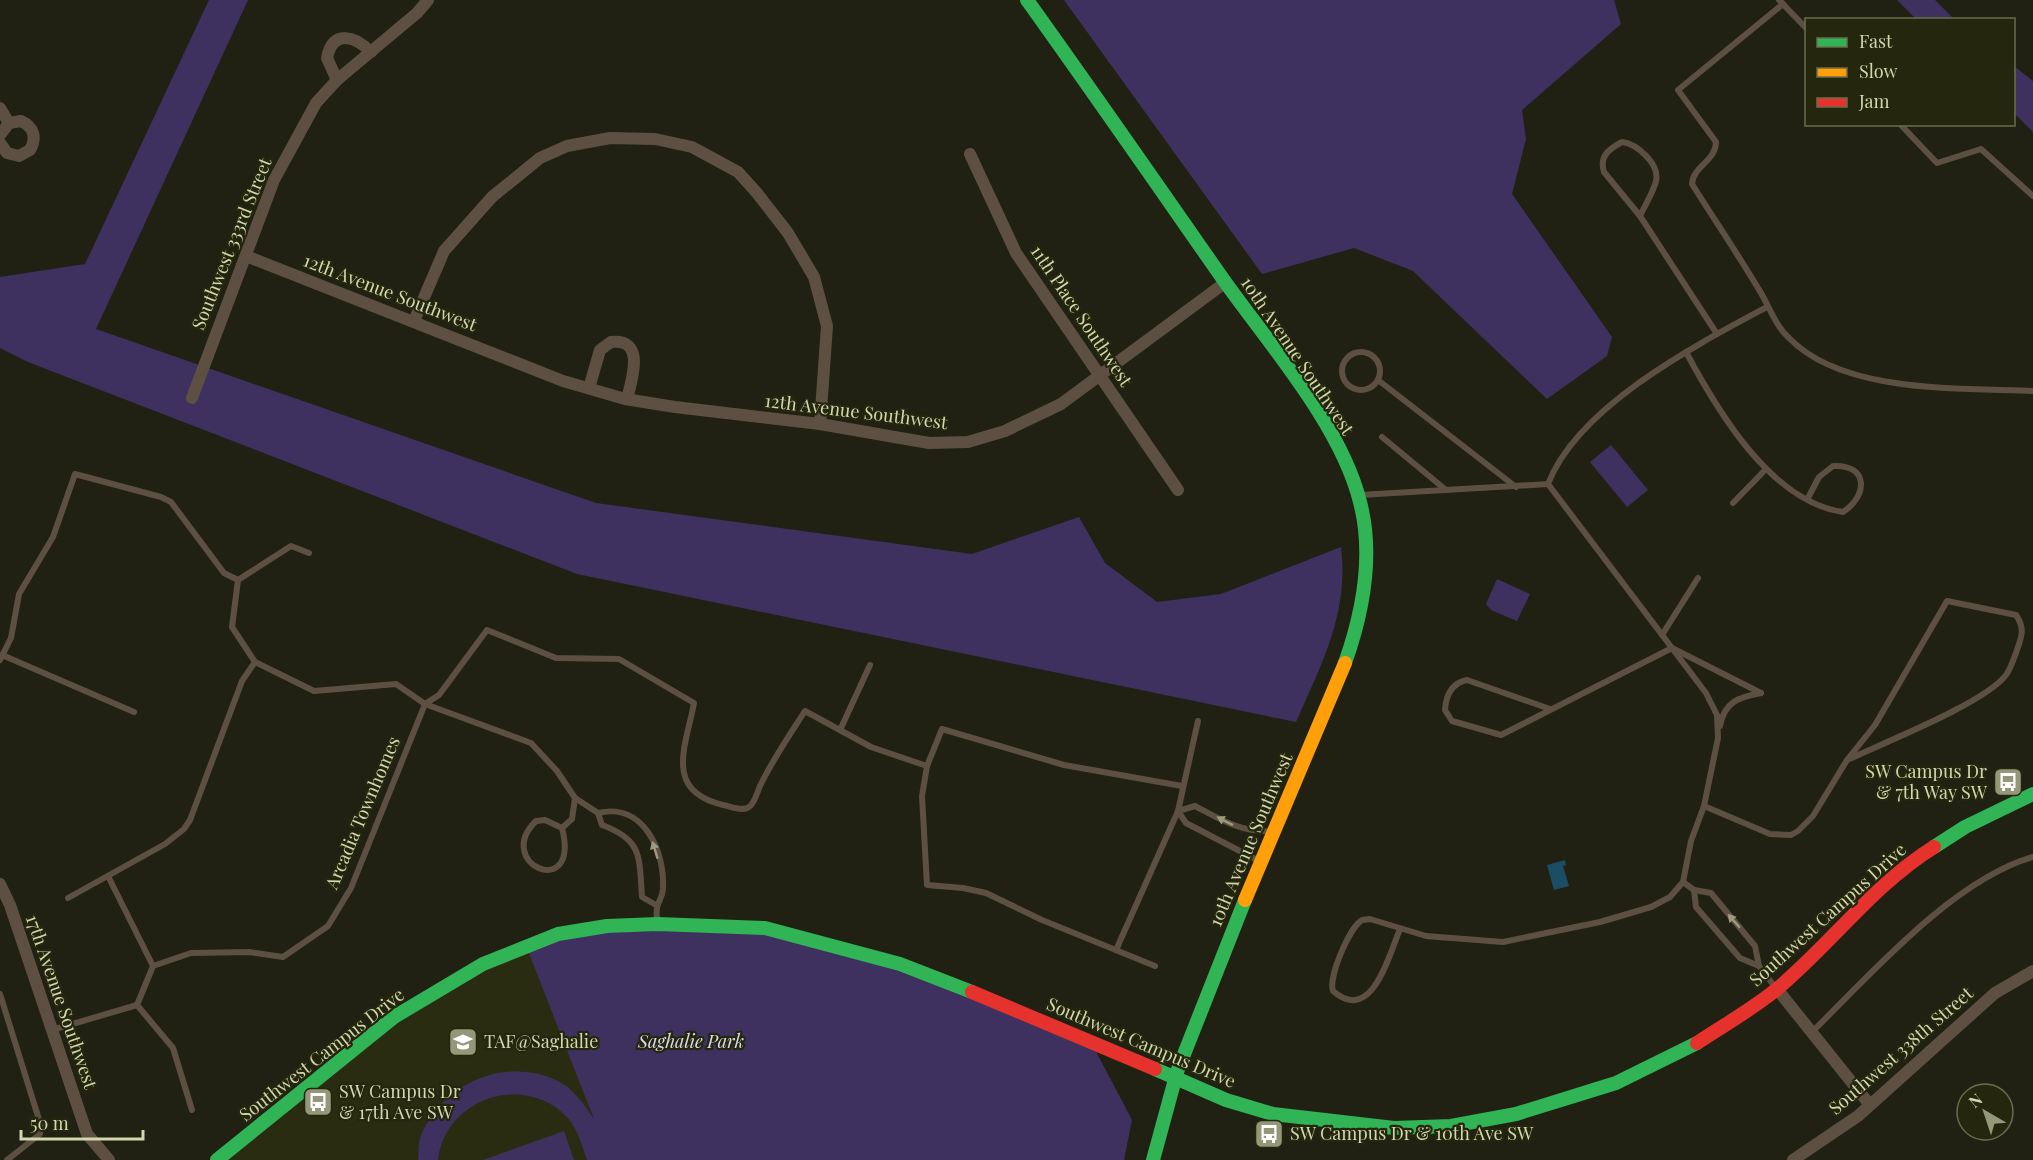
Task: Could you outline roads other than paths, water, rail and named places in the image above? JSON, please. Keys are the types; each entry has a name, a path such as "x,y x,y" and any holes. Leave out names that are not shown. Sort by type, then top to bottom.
{"main road":[{"name":"10th Avenue Southwest","path":"1027,0 1156,179 1315,410 1341,456 1359,496 1366,530 1366,579 1352,641 1260,861 1174,1076"},
{"name":"Southwest Campus Drive","path":"217,1160 394,1017 463,975 558,934 607,926 658,924 765,928 900,964 1001,1003 1226,1100 1273,1114 1394,1128 1451,1126 1516,1114 1616,1083 1697,1043 1777,989 1868,899 1914,859 1965,827 2033,794"},
{"path":"1153,1160 1174,1076"}],"street":[{"name":"Southwest 333rd Street","path":"192,398 274,180 316,103 336,80 417,13 428,0"},
{"path":"336,80 327,58 332,45 345,38 352,38 371,52"},
{"path":"0,108 9,123"},
{"path":"0,135 9,123"},
{"path":"0,143 3,149 13,156 25,154 33,145 34,133 27,124 9,123"},
{"path":"414,321 444,251 492,197 540,158 567,146 610,138 655,139 692,147 738,172 788,233 814,277 827,326 820,424"},
{"name":"11th Place Southwest","path":"970,154 1016,254 1178,490"},
{"name":"12th Avenue Southwest","path":"246,256 563,381 627,399 820,424 929,443 968,442 1005,431 1061,404 1226,282"},
{"path":"589,388 600,350 610,342 624,343 629,346 635,358 627,399"},
{"name":"17th Avenue Southwest","path":"0,884 10,905 87,1134 109,1160"},
{"name":"Southwest 338th Street","path":"1793,1160 1870,1105 1995,993 2033,971"},
{"path":"1777,989 1870,1105"}],"lane":[{"path":"1805,27 1781,2 1678,90 1716,142 1713,154 1695,172 1692,184 1760,291 1774,319 1795,344 1849,374 1863,378 1941,387 2033,391"},
{"path":"1902,126 1937,163 1981,149 2033,196"},
{"path":"1640,216 1656,181 1656,174 1636,147 1622,142 1606,153 1602,165 1604,172 1640,216 1717,334"},
{"path":"1548,484 1552,473 1582,432 1610,405 1686,352 1767,307"},
{"path":"1358,352 1371,354 1380,366 1378,380 1366,389 1356,389 1344,379 1344,363 1358,352"},
{"path":"1686,352 1720,412 1766,469 1808,498 1833,511 1843,512 1857,501 1861,491 1859,476 1852,468 1833,466 1819,477 1808,498"},
{"path":"1378,380 1516,487"},
{"path":"1382,437 1446,491"},
{"path":"1733,504 1766,469"},
{"path":"134,712 1,657 11,638 19,594 53,537 75,474 171,502 224,573 238,580"},
{"path":"1359,496 1548,484"},
{"path":"1548,484 1706,693 1717,715 1718,738"},
{"path":"238,580 291,546 309,553"},
{"path":"1662,635 1698,578"},
{"path":"238,580 232,627 255,662 314,691 396,684 425,704 531,743 553,766 575,798 598,813 602,825 624,833 632,841 639,863 642,897 656,905"},
{"path":"1704,806 1770,834 1791,835 1798,831 1813,816 1847,760 1875,725 1947,601 2016,615 2023,626 2023,634 2008,673 1997,684 1932,720 1847,760"},
{"name":"Arcadia Townhomes","path":"153,966 191,953 249,952 283,957 328,926 351,888 425,704 439,695 487,630 556,658 619,659 694,704 681,770 687,783 706,799 742,809 752,804 771,762 805,711 841,728 871,747 927,766"},
{"path":"1550,709 1467,680 1460,681 1450,691 1445,710 1452,721 1501,735 1672,648"},
{"path":"1400,928 1373,990 1357,1000 1347,1000 1333,991 1331,980 1357,923 1370,919 1400,928 1426,936 1503,942 1600,922 1651,907 1670,897 1683,882 1691,841 1704,806 1722,714 1728,705 1740,697 1761,693 1672,648"},
{"path":"68,898 165,844 190,820 242,681 255,662"},
{"path":"841,728 870,665"},
{"path":"1116,950 1178,810 1198,721"},
{"path":"1155,966 1042,920 986,894 963,888 927,885 922,796 927,766 942,729 1064,765 1182,786"},
{"path":"562,828 572,819 575,798"},
{"path":"1178,810 1195,806 1239,829 1255,832 1273,831"},
{"path":"598,813 611,810 627,813 647,828 656,846 662,876 663,891 656,905 658,924"},
{"path":"1178,810 1186,823 1260,861"},
{"path":"536,820 545,820 562,828 566,843 565,856 560,865 546,872 536,869 525,854 523,842 530,826 536,820"},
{"path":"1812,1033 1911,934 1983,880 2013,863 2033,858"},
{"path":"52,1030 136,1005 153,966 108,876"},
{"path":"1683,882 1694,890 1711,893 1758,950 1759,966"},
{"path":"1694,890 1696,907 1740,958 1759,966 1777,989"},
{"path":"0,994 41,1126 40,1134 7,1160"},
{"path":"136,1005 173,1048 192,1110"}],"water":[{"path":"1565,860 1566,865 1563,866 1569,886 1554,890 1547,865"}],"place":[{"name":"SW Campus Dr & 7th Way SW","path":"2008,782"},
{"name":"TAF@Saghalie","path":"463,1042"},
{"name":"SW Campus Dr & 17th Ave SW","path":"318,1102"},
{"name":"SW Campus Dr & 10th Ave SW","path":"1269,1134"}],"park label":[{"name":"Saghalie Park","path":"691,1042"}]}
